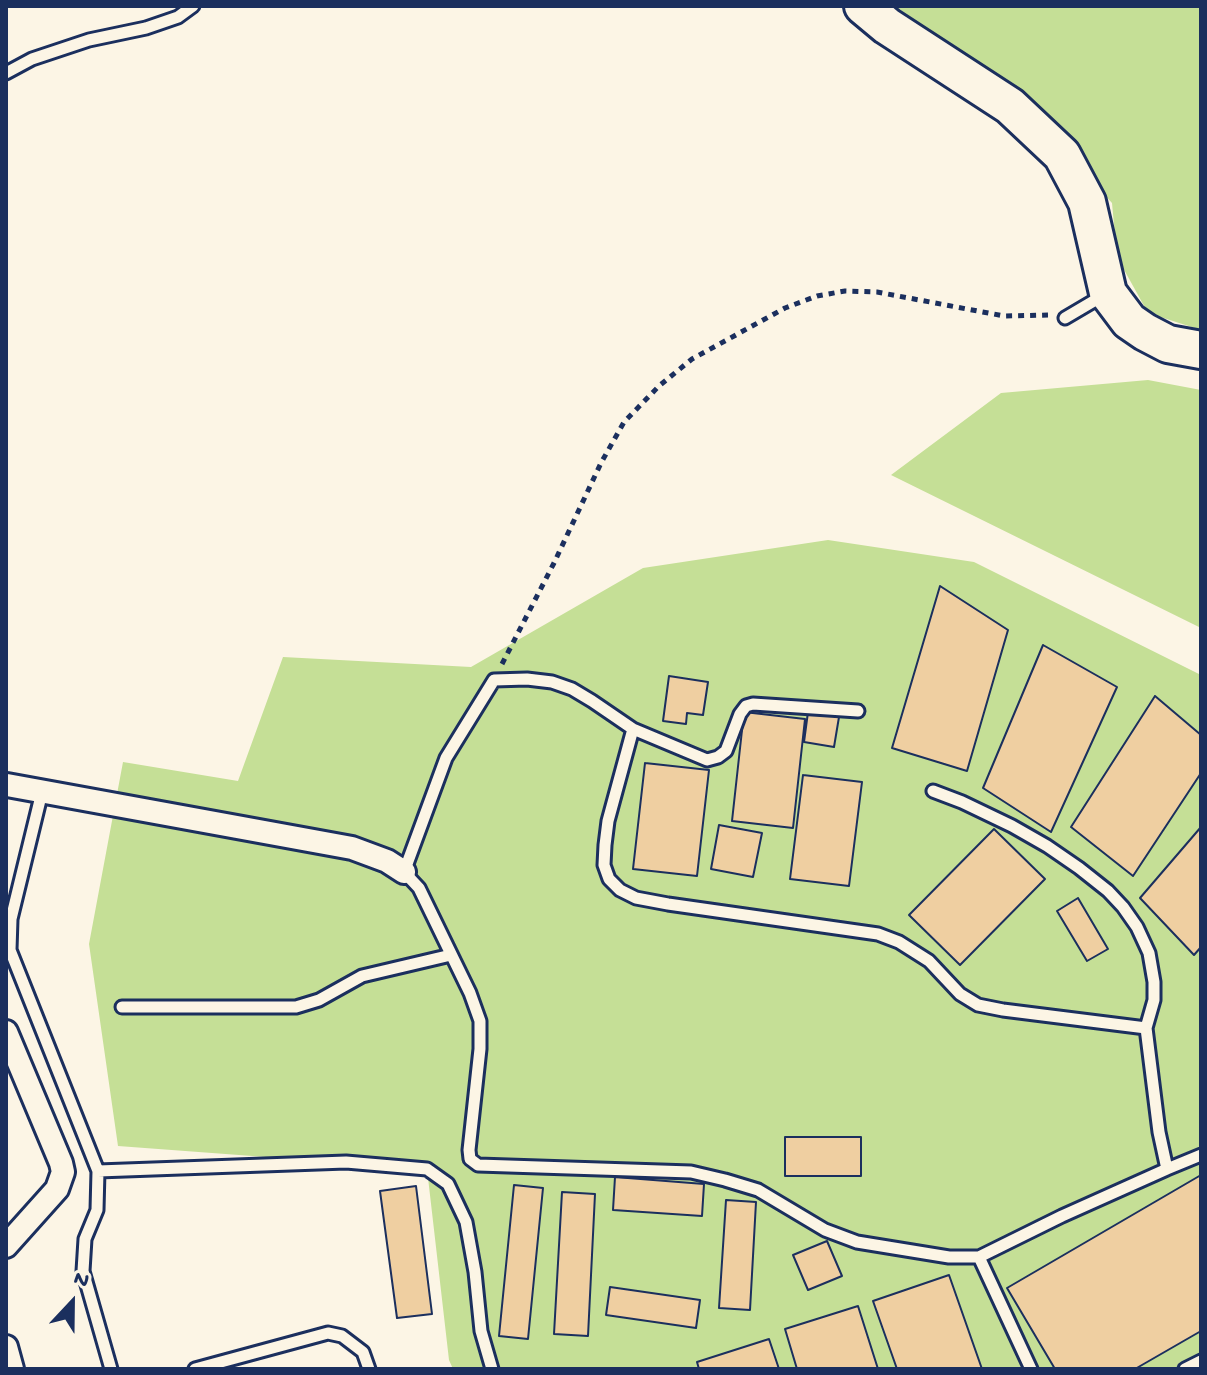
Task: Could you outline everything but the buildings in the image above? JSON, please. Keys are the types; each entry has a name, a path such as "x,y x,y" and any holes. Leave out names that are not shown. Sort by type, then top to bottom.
{"main road":[{"path":"863,6 887,26 1010,106 1062,155 1087,202 1108,293 1129,321 1145,332 1168,344 1201,350"}],"street":[{"path":"6,786 352,848 387,861 404,872"},
{"path":"6,1032 63,1172 57,1189 6,1246"},
{"path":"6,1347 12,1369"}],"lane":[{"path":"6,73 32,59 89,40 146,28 178,17 193,6"},
{"path":"1065,318 1108,293"},
{"path":"858,711 746,706 726,751 707,760 633,729 592,701 552,682 494,680 446,758 404,872 419,888 470,993 480,1021 470,1159 478,1165 691,1172 758,1190 825,1230 857,1242 949,1257 979,1257 1062,1216 1201,1155"},
{"path":"633,729 608,821 605,845 604,865 609,879 620,890 636,898 668,904 878,934 899,942 929,961 960,994 978,1005 1146,1028"},
{"path":"933,791 982,811 1047,846 1108,891 1137,927 1149,953 1154,982 1154,1000 1146,1028 1159,1132 1167,1169"},
{"path":"42,792 11,919 10,950 98,1171 97,1210 85,1239 83,1271 111,1369"},
{"path":"122,1007 296,1007 319,1000 362,976 451,955"},
{"path":"98,1171 346,1162 427,1169 448,1184 466,1222 481,1331 492,1369"},
{"path":"979,1257 1031,1369"},
{"path":"195,1369 328,1333 342,1336 363,1352 369,1369"},
{"path":"1185,1369 1201,1361"}],"path":[{"path":"494,680 624,422 659,386 692,359 785,308 817,296 845,291 877,292 1004,316 1048,315 1065,318"}],"green space":[{"path":"895,6 1201,6 1201,330 1148,313 1117,257 1112,203 1008,90"},
{"path":"1148,380 1201,390 1201,628 891,475 1001,393"},
{"path":"828,540 974,562 1201,675 1201,1369 453,1369 449,1360 427,1169 118,1146 89,944 123,762 238,781 283,657 471,667 643,568"}]}
